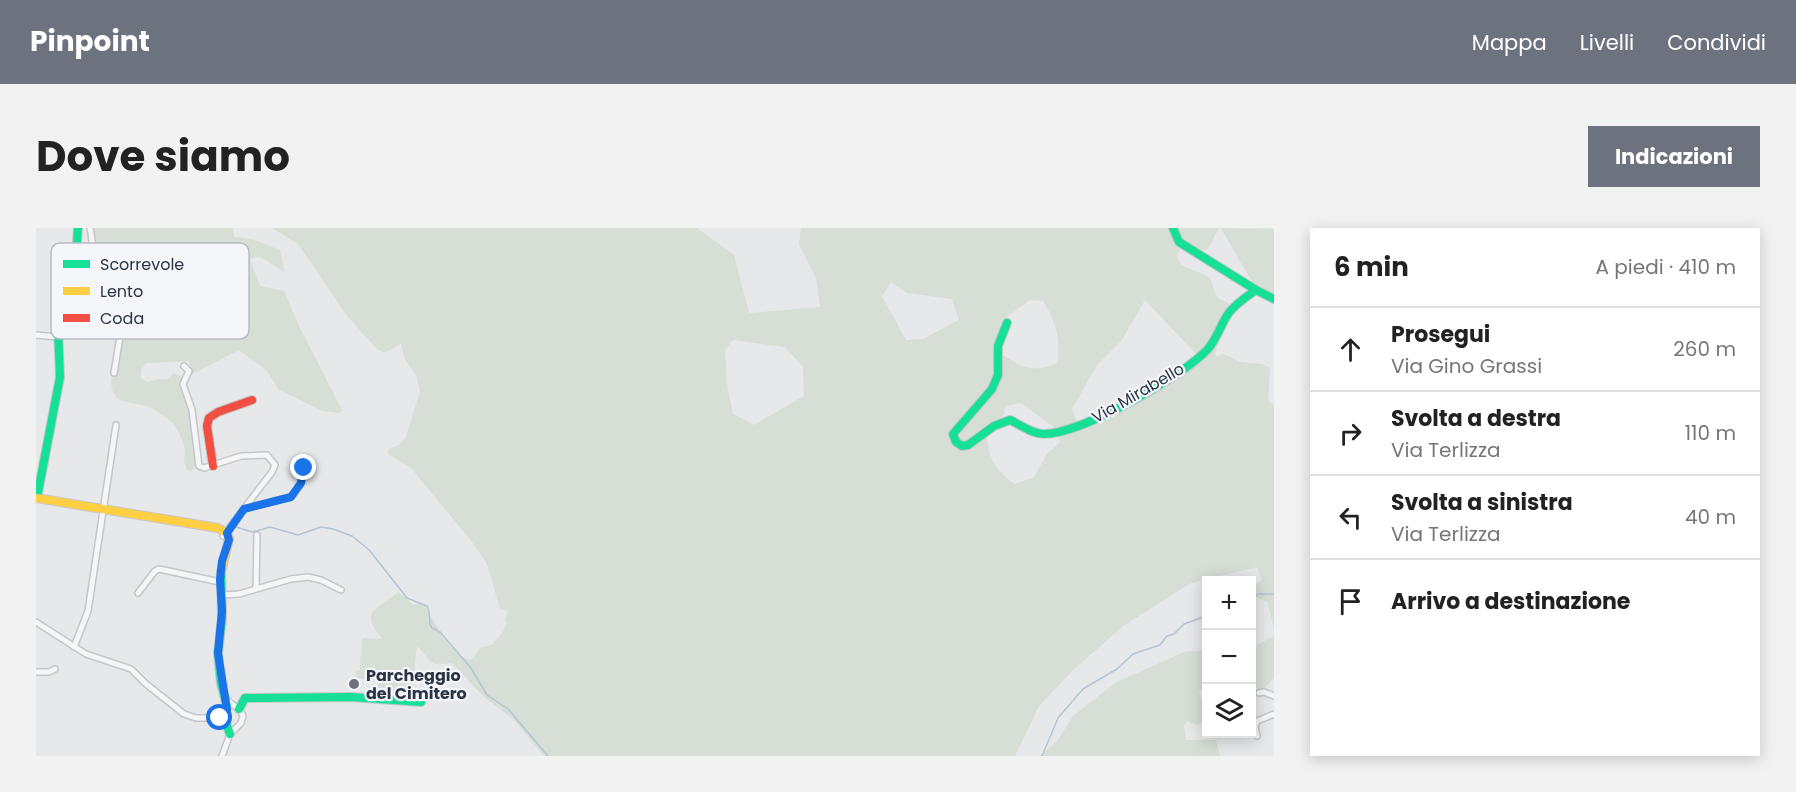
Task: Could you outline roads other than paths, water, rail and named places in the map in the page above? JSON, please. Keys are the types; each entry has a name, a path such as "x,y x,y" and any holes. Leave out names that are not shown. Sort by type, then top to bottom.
{"street":[{"path":"77,243 78,228"},
{"path":"90,228 94,243"},
{"path":"1174,232 1179,242 1274,299"},
{"name":"Via Mirabello","path":"1007,323 998,346 998,375 992,389 953,434 956,442 962,446 968,445 994,426 1010,420 1046,434 1059,432 1096,419 1175,375 1203,354 1216,339 1230,311 1256,290"},
{"path":"36,335 51,336"},
{"path":"57,339 60,377 37,498 222,529 229,537 220,582 222,618 218,653 230,734"},
{"path":"114,373 120,339"},
{"path":"184,366 189,371 183,384 192,410 198,465 202,468 213,466 249,454 265,454 274,463 274,469 225,534"},
{"path":"213,466 207,426 209,418 252,400"},
{"path":"74,647 88,612 116,425"},
{"path":"244,509 291,497 301,483 304,468"},
{"path":"256,589 257,535"},
{"path":"138,593 159,569 220,582"},
{"path":"221,595 239,594 291,579 308,577 321,580 341,590"},
{"path":"36,622 91,656 131,669 184,714 196,718 243,716 241,723 230,734 222,756"},
{"path":"36,672 49,672 55,669"},
{"path":"1259,693 1264,692 1274,696"},
{"path":"228,715 245,698 351,697 421,702"},
{"path":"1257,736 1255,727 1257,721 1274,714"},
{"path":"228,715 237,726"}],"waterway":[{"path":"236,527 252,532 270,527 298,535 321,527 352,536 370,551 407,598 427,606 432,628 440,632 471,668 487,695 508,709 548,756"},
{"path":"1256,595 1274,594"},
{"path":"1042,756 1058,718 1083,689 1117,669 1133,654 1160,645 1167,636 1174,634 1184,624 1202,617"}],"place":[{"name":"Parcheggio del Cimitero","path":"354,684"}]}
